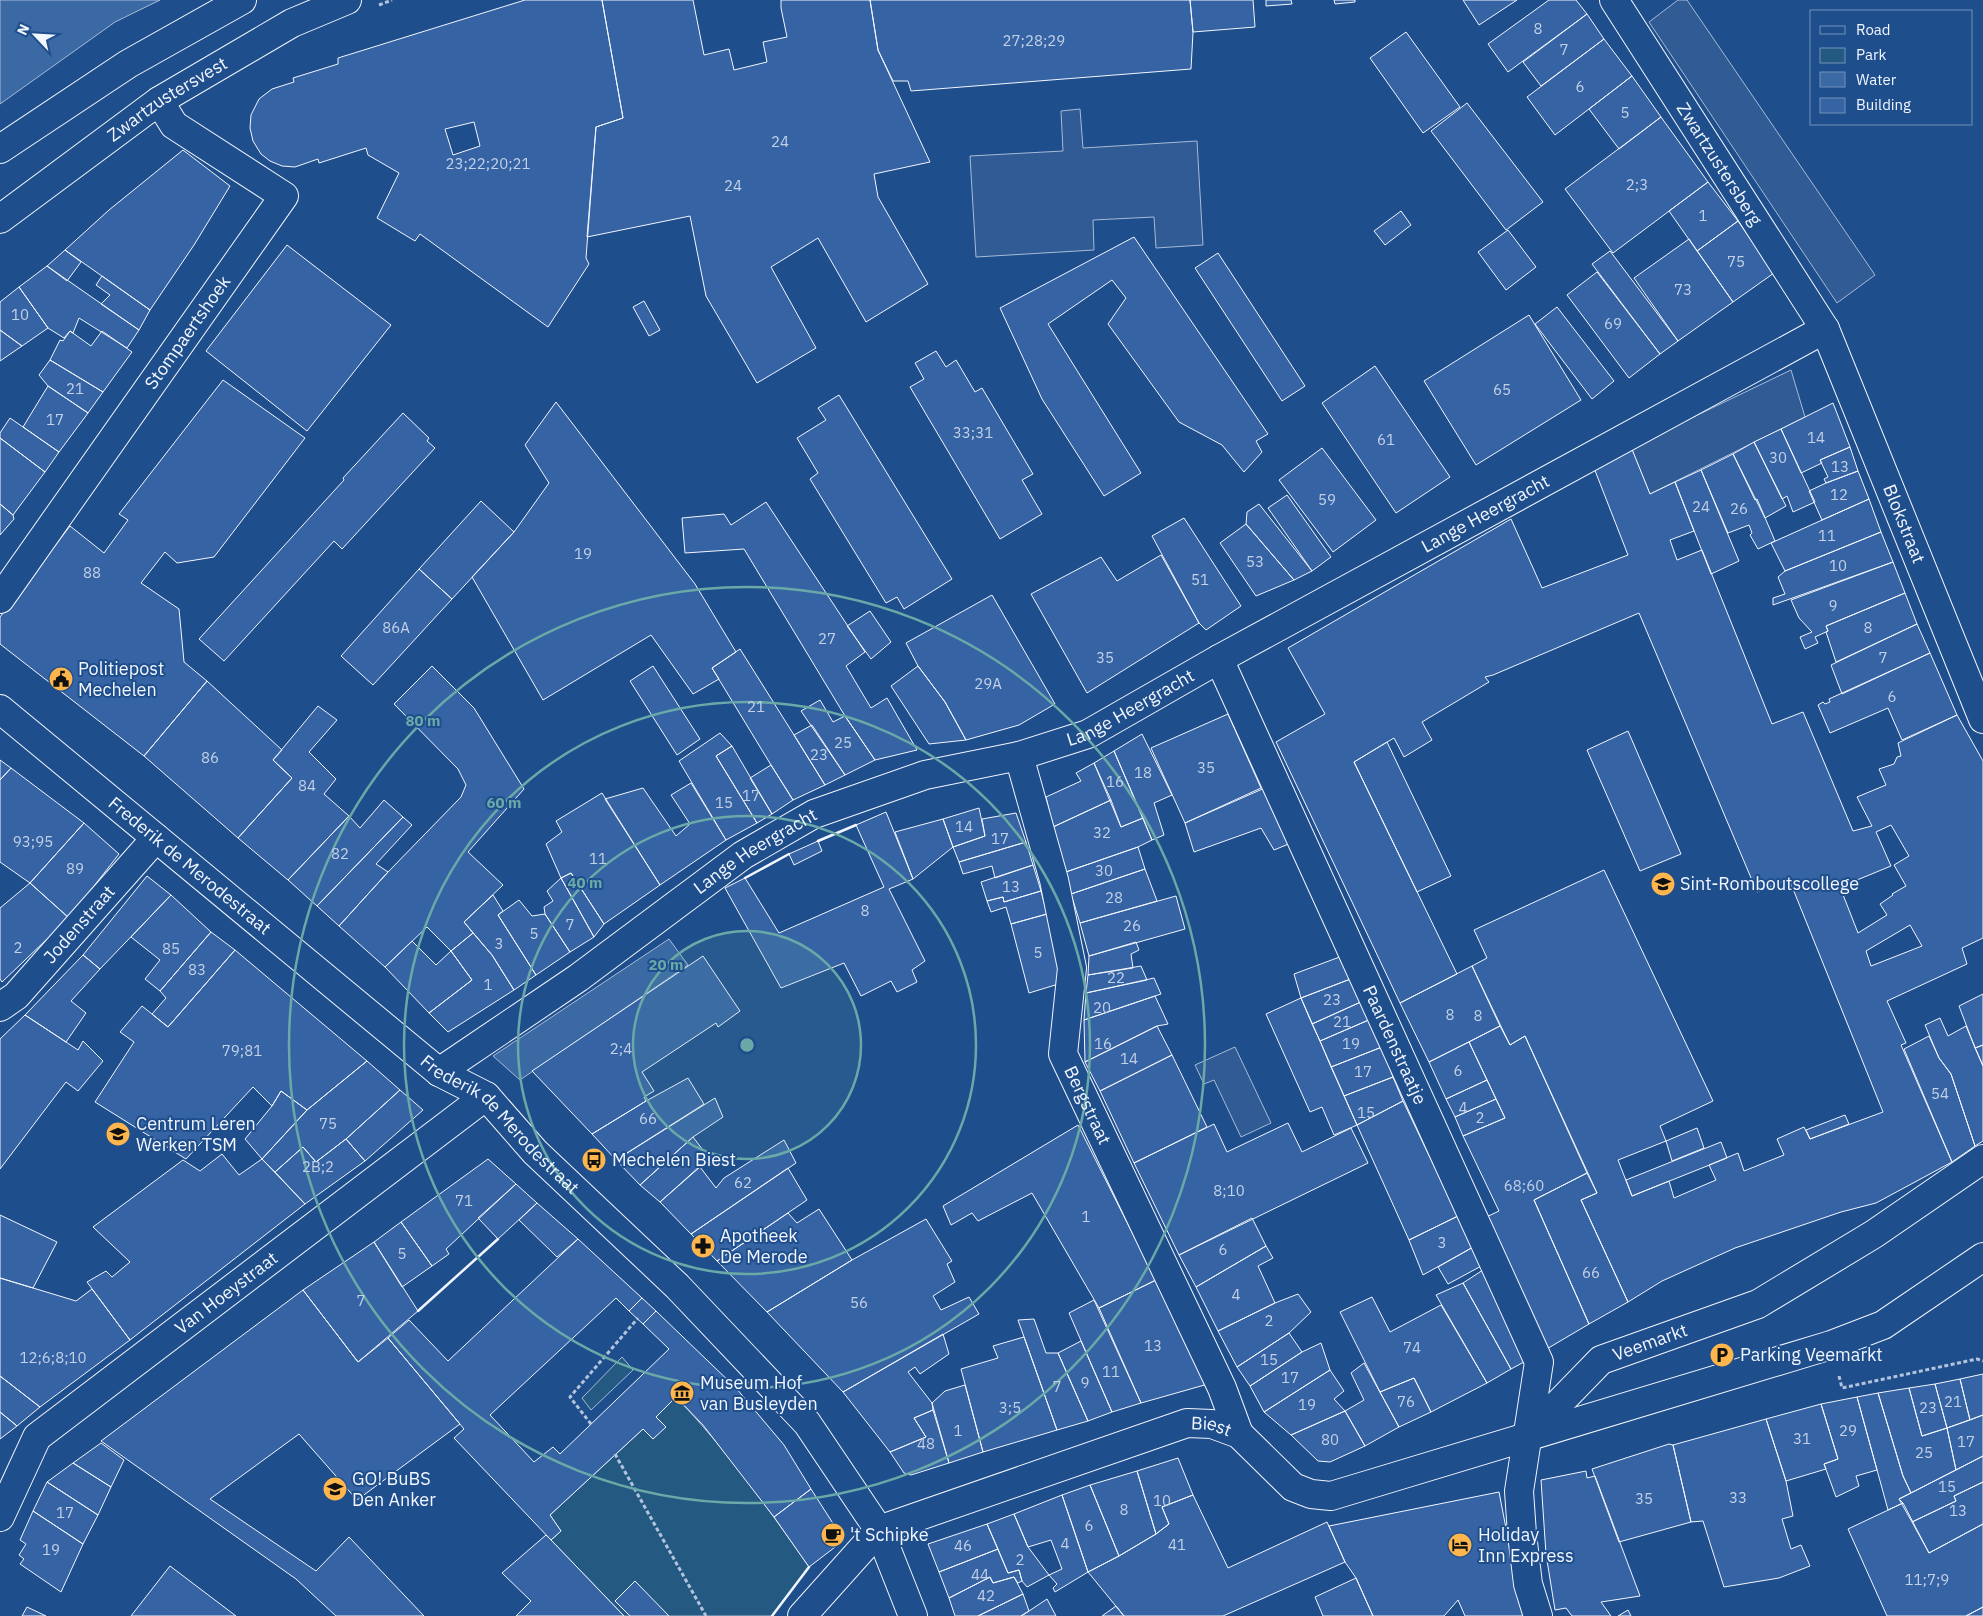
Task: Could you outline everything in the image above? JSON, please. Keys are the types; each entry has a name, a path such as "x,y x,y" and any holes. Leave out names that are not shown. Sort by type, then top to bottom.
{"street":[{"path":"0,149 128,64 242,0"},
{"name":"Zwartzustersvest","path":"0,219 159,101 292,23 347,0"},
{"name":"Zwartzustersberg","path":"1614,0 1825,328"},
{"name":"Stompaertshoek","path":"0,599 284,196 174,125 159,101"},
{"name":"Lange Heergracht","path":"439,1072 578,978 743,855 814,814 925,775 1019,756 1088,734 1219,659 1825,328"},
{"name":"Blokstraat","path":"1825,328 1983,719"},
{"name":"Paardenstraatje","path":"1219,659 1539,1362 1520,1490 1520,1508 1528,1584 1538,1616"},
{"name":"Frederik de Merodestraat","path":"0,709 439,1072 486,1096 535,1152 676,1286 806,1423 879,1530 912,1616"},
{"name":"Bergstraat","path":"1019,756 1054,880 1072,968 1063,1054 1218,1379 1239,1434"},
{"name":"Jodenstraat","path":"0,1007 16,996 156,838"},
{"name":"Van Hoeystraat","path":"0,1517 37,1437 486,1096"},
{"name":"Veemarkt","path":"1528,1436 1601,1360 1758,1304 1874,1234 1983,1159"},
{"path":"1528,1436 1831,1345 1882,1325 1983,1258"},
{"name":"Biest","path":"879,1530 1187,1423 1212,1424 1239,1434 1293,1487 1311,1494 1331,1496 1528,1436"},
{"path":"802,1616 879,1530"}],"path":[{"path":"591,1424 570,1396 638,1318"},
{"path":"1831,1345 1842,1388 1977,1360 1983,1362"},
{"path":"615,1454 706,1616"}],"green space":[{"path":"622,1357 633,1370 591,1410 582,1398"},
{"path":"676,1397 729,1458 809,1567 772,1616 624,1616 551,1540 561,1531 550,1515 643,1429 653,1439 665,1427 656,1417"}],"shaded area":[{"path":"1678,0 1687,0 1875,275 1837,303 1649,22"},
{"path":"1080,109 1083,148 1197,141 1203,245 1156,248 1154,217 1093,220 1094,250 976,257 970,156 1063,151 1061,111"},
{"path":"1791,370 1805,417 1650,494 1631,447"},
{"path":"1235,1047 1271,1123 1241,1137 1214,1080 1204,1084 1195,1065"}],"water":[{"path":"0,0 160,0 115,22 0,104"},
{"path":"669,939 688,965 520,1080 493,1056"}],"building":[{"path":"525,0 602,0 623,118 596,127 586,258 589,264 548,327 420,234 415,241 377,218 399,173 368,155 366,148 319,163 318,159 295,167 282,166 270,161 261,154 253,141 250,128 251,115 259,99 272,89 294,82 293,78 338,64 338,58","holes":["474,122 480,146 453,155 445,129"]},
{"path":"602,0 693,0 704,55 729,49 734,70 767,62 763,42 787,37 781,0 870,0 878,50 930,162 874,174 878,197 928,284 866,322 818,238 771,267 816,348 757,383 706,296 690,216 587,237 596,127 623,118"},
{"path":"870,0 1190,0 1193,32 1191,69 911,91 908,81 893,81 878,50"},
{"path":"1190,0 1253,0 1255,27 1193,32"},
{"path":"1266,0 1291,0 1292,4 1266,6"},
{"path":"1334,0 1355,0 1355,2 1335,4"},
{"path":"1463,0 1517,0 1479,25"},
{"path":"1549,0 1576,0 1587,14 1508,72 1488,44"},
{"path":"1587,14 1604,39 1541,86 1523,62"},
{"path":"1406,32 1460,107 1423,133 1370,58"},
{"path":"1604,39 1632,76 1555,135 1527,97"},
{"path":"1632,76 1661,117 1619,149 1589,109"},
{"path":"1467,103 1543,202 1506,230 1431,131"},
{"path":"1661,117 1708,182 1613,253 1565,189"},
{"path":"183,150 230,186 194,245 150,310 65,250 109,210"},
{"path":"1708,182 1738,221 1697,251 1669,211"},
{"path":"1401,211 1411,225 1385,245 1374,231"},
{"path":"1738,221 1774,273 1733,302 1697,251"},
{"path":"1508,230 1536,267 1506,290 1478,252"},
{"path":"1134,237 1268,434 1256,441 1262,452 1244,472 1222,445 1179,422 1108,324 1126,298 1112,280 1048,324 1141,473 1104,496 1042,399 1000,308"},
{"path":"1689,239 1733,302 1678,341 1634,278"},
{"path":"287,245 391,325 307,431 206,351"},
{"path":"65,250 81,262 67,281 47,266"},
{"path":"1610,251 1678,341 1660,354 1592,264"},
{"path":"1218,253 1305,386 1282,401 1195,268"},
{"path":"47,266 139,330 127,348 79,318 73,333 70,331 64,338 48,328 19,287"},
{"path":"1597,272 1660,354 1629,378 1567,295"},
{"path":"102,276 150,310 139,330 101,304 110,295 96,285"},
{"path":"19,287 48,328 22,346 0,330 0,302"},
{"path":"644,301 660,330 649,336 633,307"},
{"path":"1557,307 1614,381 1592,399 1535,324"},
{"path":"1529,315 1581,400 1476,465 1424,381"},
{"path":"0,330 22,346 0,361"},
{"path":"70,331 91,346 102,331 132,352 103,392 50,360 60,340 63,341"},
{"path":"936,351 946,367 956,360 975,392 982,388 1033,474 1022,480 1042,514 1000,539 910,387 924,379 915,363"},
{"path":"50,360 103,392 88,413 48,386 39,375"},
{"path":"1375,366 1450,477 1396,513 1322,403"},
{"path":"223,380 305,438 214,557 177,563 165,552 141,583 179,609 184,662 207,681 144,756 0,644 0,617 70,526 104,553 128,520 119,514"},
{"path":"48,386 88,413 59,452 23,427"},
{"path":"839,395 952,579 904,609 897,597 886,603 810,479 818,473 797,438 826,420 818,408"},
{"path":"556,402 695,584 736,652 712,668 719,679 693,694 651,635 543,700 472,577 514,532 549,483 525,445"},
{"path":"1833,403 1850,447 1820,460 1822,463 1801,473 1781,429"},
{"path":"403,413 429,438 427,441 435,448 342,549 334,541 224,661 199,639"},
{"path":"10,418 59,452 45,472 0,438 0,433"},
{"path":"1781,429 1815,502 1793,512 1787,496 1782,499 1754,442"},
{"path":"0,438 45,472 13,515 0,504"},
{"path":"1754,442 1786,506 1765,518 1733,454"},
{"path":"1631,447 1650,494 1675,482 1694,531 1670,540 1677,560 1702,550 1772,724 1803,712 1853,831 1872,826 1857,797 1886,785 1879,769 1894,764 1897,757 1901,756 1898,743 1957,715 1983,761 1983,938 1962,948 1967,964 1887,1001 1906,1043 1901,1045 1952,1162 1876,1203 1841,1212 1735,1248 1662,1281 1628,1302 1581,1200 1597,1193 1525,1036 1510,1045 1472,966 1487,958 1474,930 1604,870 1713,1101 1660,1126 1666,1141 1618,1160 1632,1196 1669,1181 1674,1198 1716,1180 1709,1165 1738,1153 1744,1171 1784,1155 1777,1139 1804,1127 1810,1139 1883,1112 1789,879 1757,892 1639,613 1485,677 1489,682 1422,722 1432,740 1404,757 1394,738 1354,762 1457,974 1400,1003 1276,742 1325,714 1288,648 1511,519 1542,588 1628,555 1594,468","holes":["1891,825 1909,856 1894,865 1906,886 1880,904 1887,915 1858,933 1840,887 1891,866 1876,832","1910,925 1922,946 1871,966 1866,951"]},
{"path":"1850,447 1858,471 1826,483 1824,479 1828,477 1820,460"},
{"path":"1322,448 1376,520 1333,552 1279,480"},
{"path":"1733,454 1755,500 1757,499 1775,541 1758,549 1750,535 1752,533 1749,525 1728,533 1701,470"},
{"path":"1701,470 1739,561 1711,574 1675,482"},
{"path":"1858,471 1869,499 1822,520 1809,491"},
{"path":"1287,495 1331,557 1312,571 1268,508"},
{"path":"1869,499 1881,532 1785,571 1771,543"},
{"path":"481,501 514,532 452,599 419,569"},
{"path":"766,502 865,652 846,666 871,708 887,698 917,750 875,760 845,716 744,549 685,553 682,518 724,514 731,525"},
{"path":"0,504 13,515 14,519 0,535"},
{"path":"1259,504 1312,571 1294,580 1246,524 1247,512"},
{"path":"1184,518 1241,606 1206,630 1199,623 1152,536"},
{"path":"1246,524 1294,580 1256,596 1220,543"},
{"path":"1881,532 1893,562 1773,605 1773,598 1785,594 1778,577 1785,571"},
{"path":"1161,555 1199,623 1087,693 1031,594 1101,557 1117,581"},
{"path":"1893,562 1905,593 1826,626 1828,631 1815,637 1818,643 1805,649 1800,637 1812,632 1799,618 1791,600"},
{"path":"419,569 452,599 373,685 341,656"},
{"path":"1905,593 1917,624 1836,662 1826,632 1828,631 1826,626"},
{"path":"992,595 1055,704 1019,725 966,740 945,702 918,666 906,643"},
{"path":"870,611 891,642 871,659 847,626"},
{"path":"1917,624 1930,653 1842,694 1831,665"},
{"path":"740,649 825,785 793,800 771,765 712,668"},
{"path":"1930,653 1957,715 1902,740 1888,708 1830,733 1818,705 1823,702 1825,704 1830,702 1829,699"},
{"path":"432,666 474,708 524,789 468,852 503,885 464,922 473,933 451,951 427,927 385,967 339,926 388,872 461,797 466,785 458,769 394,704"},
{"path":"653,666 700,739 677,755 630,681"},
{"path":"918,666 945,702 966,740 929,744 891,686"},
{"path":"207,681 282,750 273,760 292,778 238,838 144,756"},
{"path":"820,700 833,722 845,716 875,760 845,775 801,711"},
{"path":"318,706 337,720 309,752 336,779 324,794 349,816 288,880 238,838 292,778 273,760"},
{"path":"1228,714 1261,788 1185,823 1151,748"},
{"path":"812,725 845,775 825,785 794,735"},
{"path":"1628,731 1681,854 1640,871 1587,750"},
{"path":"720,733 732,746 716,756 757,823 726,840 679,761"},
{"path":"1142,734 1172,795 1154,803 1164,835 1152,840 1114,751"},
{"path":"1387,742 1451,876 1417,892 1354,762"},
{"path":"732,746 772,814 757,823 716,756"},
{"path":"1114,751 1143,818 1121,827 1094,763"},
{"path":"0,760 11,768 0,780"},
{"path":"1094,763 1111,800 1053,827 1046,797 1081,781 1076,773"},
{"path":"771,765 793,800 772,814 750,778"},
{"path":"11,768 84,823 30,883 0,862 0,780"},
{"path":"691,783 726,840 660,885 605,799 643,788 676,836 690,824 671,795"},
{"path":"1267,787 1291,843 1274,850 1261,828 1194,852 1185,823"},
{"path":"602,793 660,885 604,924 571,873 561,878 546,844 562,832 556,821"},
{"path":"384,800 403,817 317,906 288,880 349,816 360,828"},
{"path":"1111,800 1121,827 1143,818 1152,840 1138,847 1063,873 1053,827"},
{"path":"979,808 985,836 953,847 943,819"},
{"path":"886,812 913,879 889,889 925,961 912,970 917,982 897,992 891,981 861,996 844,963 781,988 725,888 745,878 779,933 884,887 856,825"},
{"path":"1016,813 1026,842 959,862 953,847 985,836 982,819"},
{"path":"403,817 412,825 376,864 388,872 339,926 317,906"},
{"path":"943,819 953,847 913,879 895,832"},
{"path":"84,823 119,854 69,918 30,883"},
{"path":"818,841 822,851 794,865 789,854"},
{"path":"1026,842 1033,865 995,878 992,866 963,874 959,862"},
{"path":"1138,847 1145,869 1071,894 1063,873"},
{"path":"1033,865 1041,891 1004,902 1003,897 987,901 981,882"},
{"path":"1145,869 1157,901 1080,923 1071,894"},
{"path":"571,873 604,924 594,937 561,878"},
{"path":"147,876 171,895 100,969 83,955"},
{"path":"561,878 594,937 570,952 545,914 544,907 553,901 547,891"},
{"path":"30,883 69,918 2,982 0,979 0,908"},
{"path":"1041,891 1047,914 1011,924 1006,907 991,912 987,901 1003,897 1004,902"},
{"path":"171,895 211,932 160,991 145,979 160,960 131,937"},
{"path":"493,895 503,911 498,915 536,975 514,990 492,955 464,922"},
{"path":"1176,896 1185,929 1089,956 1080,923"},
{"path":"519,900 532,916 545,914 570,952 536,975 498,915"},
{"path":"1047,914 1065,982 1029,993 1011,924"},
{"path":"211,932 235,950 168,1027 152,1014 166,998 160,991"},
{"path":"473,933 492,955 514,990 448,1032 429,1013 472,980 451,951"},
{"path":"412,941 436,965 451,951 472,980 429,1013 385,967"},
{"path":"1136,942 1139,950 1131,954 1133,968 1088,975 1089,956"},
{"path":"235,950 367,1061 307,1110 281,1091 272,1106 253,1087 186,1159 95,1102 134,1042 120,1032 142,1006 168,1027"},
{"path":"83,955 100,969 71,1001 86,1013 66,1042 25,1015"},
{"path":"1345,955 1353,978 1301,998 1294,974"},
{"path":"703,956 740,1011 718,1027 716,1023 642,1072 654,1091 644,1097 646,1101 592,1134 532,1071"},
{"path":"1141,966 1147,980 1086,993 1088,975"},
{"path":"1472,966 1500,1026 1429,1062 1400,1003"},
{"path":"1154,978 1161,994 1084,1020 1086,993"},
{"path":"1353,978 1363,1001 1312,1024 1301,998"},
{"path":"1983,994 1983,1045 1975,1048 1959,1006"},
{"path":"1155,996 1168,1024 1157,1026 1085,1062 1084,1020"},
{"path":"1301,998 1357,1125 1334,1135 1322,1107 1310,1112 1266,1014"},
{"path":"1363,1001 1371,1019 1320,1041 1312,1024"},
{"path":"25,1015 78,1050 83,1041 103,1061 78,1091 66,1082 0,1169 0,1039"},
{"path":"1940,1018 1948,1036 1966,1026 1983,1066 1983,1141 1975,1146 1951,1074 1939,1058 1925,1025"},
{"path":"1371,1019 1382,1047 1331,1067 1320,1041"},
{"path":"1157,1026 1172,1055 1100,1091 1085,1062"},
{"path":"1500,1026 1510,1045 1525,1036 1587,1173 1534,1200 1589,1324 1545,1350 1482,1219 1499,1211 1463,1136 1505,1118 1469,1042"},
{"path":"1929,1036 1939,1058 1951,1074 1975,1146 1952,1162 1904,1049"},
{"path":"1469,1042 1487,1080 1446,1099 1429,1062"},
{"path":"1983,1045 1983,1066 1975,1048"},
{"path":"1382,1047 1393,1077 1344,1096 1331,1067"},
{"path":"1172,1055 1207,1127 1134,1163 1100,1091"},
{"path":"367,1061 400,1090 346,1139 316,1162 303,1147 275,1172 262,1159 307,1110"},
{"path":"1393,1077 1403,1101 1357,1125 1344,1096"},
{"path":"688,1078 704,1104 616,1160 592,1134 646,1101"},
{"path":"1487,1080 1496,1099 1455,1117 1446,1099"},
{"path":"400,1090 423,1110 365,1161 346,1139"},
{"path":"281,1091 307,1110 262,1159 245,1139 272,1106"},
{"path":"715,1098 723,1117 693,1137 640,1185 616,1160"},
{"path":"1496,1099 1505,1118 1463,1136 1455,1117"},
{"path":"1403,1101 1458,1216 1409,1240 1357,1125"},
{"path":"1845,1115 1849,1124 1810,1139 1806,1130"},
{"path":"1288,1123 1302,1152 1351,1128 1368,1163 1179,1255 1134,1163 1214,1124 1227,1152"},
{"path":"1078,1125 1156,1280 1099,1308 1032,1193 978,1221 972,1213 951,1225 943,1206"},
{"path":"1697,1128 1704,1148 1672,1161 1666,1141"},
{"path":"693,1137 709,1158 660,1202 640,1185"},
{"path":"346,1139 365,1161 305,1204 275,1172 303,1147 316,1162"},
{"path":"784,1140 796,1163 691,1234 660,1202 700,1167 716,1188 724,1178"},
{"path":"1721,1142 1727,1158 1632,1196 1626,1180"},
{"path":"222,1154 239,1175 262,1159 305,1204 130,1340 87,1282 106,1271 112,1277 130,1262 93,1227 183,1160 200,1171"},
{"path":"488,1159 516,1184 446,1249 449,1254 432,1266 401,1222"},
{"path":"788,1168 807,1200 717,1261 691,1234"},
{"path":"1587,1173 1597,1193 1581,1200 1628,1302 1589,1324 1534,1200"},
{"path":"516,1184 537,1203 498,1239 478,1218"},
{"path":"537,1203 578,1239 557,1257 519,1220"},
{"path":"819,1209 852,1260 767,1312 717,1261 788,1213 797,1223"},
{"path":"0,1215 57,1242 33,1288 0,1278"},
{"path":"1458,1216 1475,1246 1423,1275 1409,1240"},
{"path":"1252,1218 1266,1246 1196,1287 1179,1255"},
{"path":"926,1219 952,1261 947,1264 955,1282 933,1296 941,1310 969,1297 979,1314 843,1392 767,1312 852,1260"},
{"path":"401,1222 432,1266 402,1287 374,1242"},
{"name":"Museum Hof van Busleyden","path":"578,1239 642,1298 629,1311 616,1298 490,1415 534,1462 553,1447 560,1454 669,1349 643,1324 656,1311 736,1388 784,1445 811,1489 774,1517 703,1425 676,1397 656,1417 666,1427 653,1439 643,1429 550,1515 561,1531 551,1540 454,1438 464,1429 388,1338 409,1320 448,1361"},
{"path":"374,1242 418,1311 358,1362 303,1290"},
{"path":"1266,1246 1273,1258 1258,1266 1275,1303 1218,1331 1196,1287"},
{"path":"1475,1246 1485,1264 1448,1284 1438,1267"},
{"path":"1486,1268 1535,1356 1511,1369 1463,1283"},
{"path":"0,1278 76,1301 92,1289 130,1340 40,1407 0,1376"},
{"path":"1156,1280 1208,1384 1141,1403 1099,1308"},
{"path":"1463,1283 1511,1369 1487,1383 1436,1295"},
{"path":"303,1290 358,1362 388,1338 460,1424 357,1500 299,1434 210,1499 316,1571 349,1537 424,1616 336,1616 296,1579 101,1441"},
{"path":"1298,1294 1311,1312 1289,1333 1237,1367 1218,1331"},
{"path":"1372,1297 1390,1332 1441,1305 1487,1383 1431,1412 1414,1378 1380,1392 1340,1312"},
{"path":"642,1298 656,1311 643,1324 629,1311"},
{"path":"1094,1300 1141,1403 1112,1412 1069,1313"},
{"path":"1034,1319 1046,1353 1058,1353 1088,1421 1057,1430 1018,1320"},
{"path":"1289,1333 1302,1352 1250,1386 1237,1367"},
{"path":"943,1334 949,1354 920,1374 915,1367 908,1372 932,1403 933,1410 914,1418 926,1437 890,1452 843,1392"},
{"path":"1024,1337 1057,1430 983,1452 961,1369 998,1358 993,1346"},
{"path":"1081,1341 1112,1412 1088,1421 1058,1353"},
{"path":"1321,1343 1330,1370 1264,1412 1250,1386 1302,1352"},
{"path":"1364,1363 1399,1427 1365,1446 1345,1411 1364,1400 1351,1373"},
{"path":"1330,1370 1344,1391 1334,1399 1345,1411 1291,1435 1264,1412"},
{"path":"1983,1374 1983,1415 1970,1420 1960,1379"},
{"path":"0,1376 40,1407 17,1426 0,1412"},
{"path":"1414,1378 1431,1412 1399,1427 1380,1392"},
{"path":"1960,1379 1970,1420 1947,1428 1935,1384"},
{"path":"1935,1384 1947,1428 1922,1436 1909,1388"},
{"path":"965,1385 983,1452 949,1463 932,1403 945,1391"},
{"path":"1909,1388 1922,1436 1947,1428 1956,1470 1911,1493 1903,1476 1878,1393"},
{"path":"1878,1393 1903,1476 1911,1493 1899,1499 1903,1503 1888,1510 1857,1397"},
{"path":"1857,1397 1877,1470 1856,1476 1859,1486 1836,1497 1824,1464 1838,1459 1821,1404"},
{"path":"1821,1404 1838,1459 1824,1464 1826,1469 1786,1481 1766,1419"},
{"path":"933,1410 949,1463 911,1475 904,1473 890,1452 926,1437 914,1418"},
{"path":"1345,1411 1365,1446 1330,1462 1318,1461 1291,1435"},
{"path":"0,1412 17,1426 0,1439"},
{"path":"1983,1415 1983,1456 1956,1470 1947,1428"},
{"path":"1766,1419 1786,1481 1793,1516 1782,1519 1791,1549 1801,1545 1810,1566 1779,1578 1724,1587 1703,1521 1691,1522 1673,1445"},
{"path":"101,1443 124,1460 111,1487 73,1463"},
{"path":"1669,1444 1673,1445 1691,1522 1619,1542 1592,1469"},
{"path":"1983,1456 1983,1482 1954,1496 1956,1501 1912,1522 1899,1499"},
{"path":"1178,1458 1193,1495 1162,1507 1169,1524 1156,1534 1137,1471"},
{"path":"73,1463 111,1487 98,1515 47,1482"},
{"path":"1137,1471 1156,1534 1119,1556 1090,1485"},
{"path":"1586,1471 1587,1478 1595,1476 1640,1596 1601,1602 1611,1616 1572,1616 1566,1608 1555,1610 1546,1554 1541,1480"},
{"path":"47,1482 98,1515 83,1544 33,1511"},
{"path":"1983,1482 1983,1524 1929,1553 1912,1522 1956,1501 1954,1496"},
{"path":"1090,1485 1119,1556 1088,1572 1062,1495"},
{"path":"811,1489 843,1541 809,1567 774,1517"},
{"path":"1499,1492 1523,1616 1465,1616 1458,1600 1444,1616 1373,1616 1329,1526"},
{"path":"1062,1495 1088,1572 1055,1592 1053,1588 1057,1584 1049,1575 1062,1569 1051,1540 1028,1547 1014,1514"},
{"path":"1193,1495 1228,1568 1327,1522 1345,1562 1223,1616 1124,1616 1088,1572 1156,1534 1169,1524 1162,1507"},
{"path":"1903,1503 1929,1553 1983,1524 1983,1607 1966,1616 1887,1616 1848,1529"},
{"path":"33,1511 83,1544 61,1592 20,1564 24,1559 19,1555 26,1544 20,1540"},
{"path":"1014,1514 1028,1547 1049,1575 1027,1587 1022,1581 1019,1570 1008,1573 987,1524"},
{"path":"987,1524 998,1549 939,1572 928,1544"},
{"path":"546,1535 624,1616 516,1616 531,1601 502,1573"},
{"path":"998,1549 1008,1573 1019,1570 1022,1581 1018,1583 1014,1577 993,1583 990,1577 949,1598 939,1572"},
{"path":"170,1566 236,1616 131,1616"},
{"path":"990,1577 993,1583 1014,1577 1023,1594 978,1616 955,1616 949,1598"},
{"path":"1356,1578 1373,1616 1323,1616 1315,1597"},
{"path":"635,1581 669,1616 630,1616 615,1601"},
{"path":"1023,1594 1029,1611 1021,1616 978,1616"},
{"path":"1047,1599 1056,1616 1021,1616 1029,1611"},
{"path":"1116,1606 1124,1616 1102,1616"},
{"path":"27,1607 46,1616 22,1616"},
{"path":"1983,1607 1983,1616 1966,1616"},
{"path":"1628,1610 1631,1616 1618,1616"}],"wall":[{"path":"818,841 856,825"},
{"path":"745,878 789,854"},
{"path":"418,1311 498,1239"},
{"path":"772,1616 809,1567"}],"place":[{"name":"Politiepost Mechelen","path":"61,679"},
{"name":"Sint-Romboutscollege","path":"1663,884"},
{"name":"Centrum Leren Werken TSM","path":"118,1134"},
{"name":"Mechelen Biest","path":"594,1160"},
{"name":"Apotheek De Merode","path":"703,1246"},
{"name":"Parking Veemarkt","path":"1722,1355"},
{"name":"Museum Hof van Busleyden","path":"682,1393"},
{"name":"GO! BuBS Den Anker","path":"335,1489"},
{"name":"'t Schipke","path":"833,1535"},
{"name":"Holiday Inn Express","path":"1460,1545"}]}
